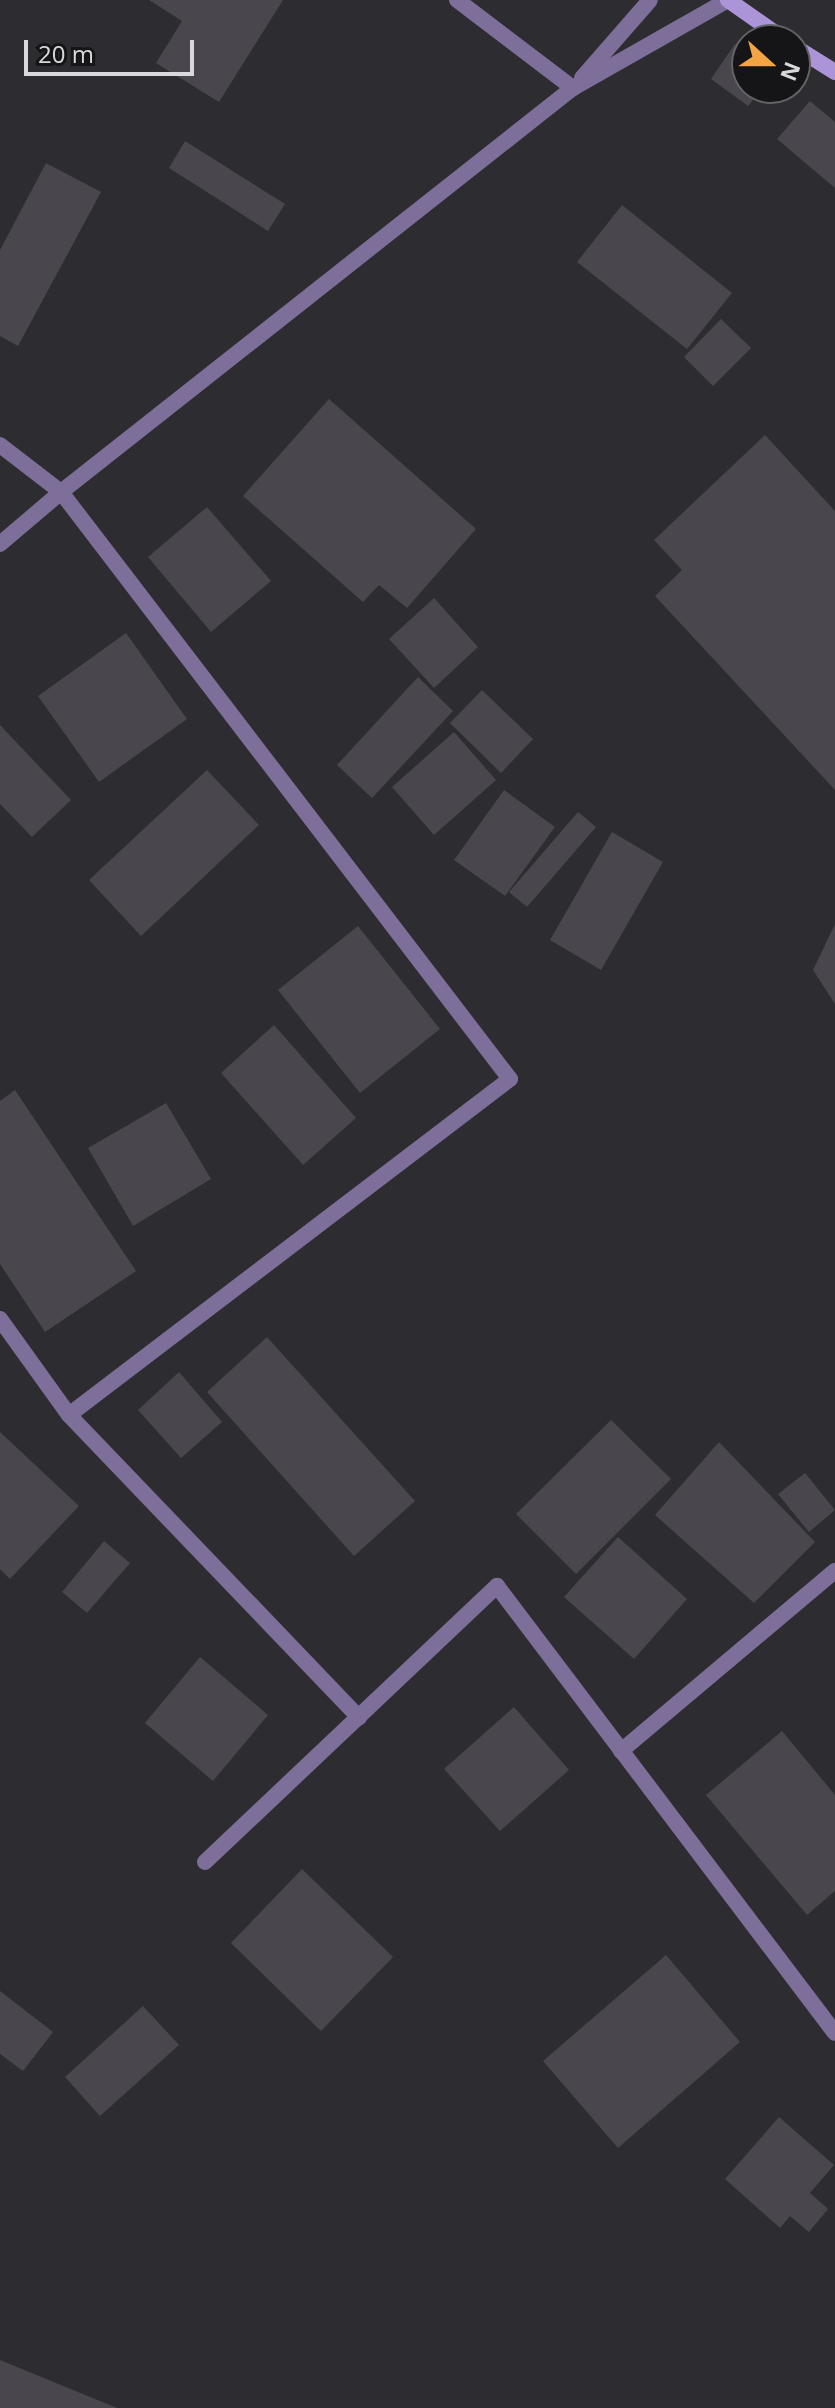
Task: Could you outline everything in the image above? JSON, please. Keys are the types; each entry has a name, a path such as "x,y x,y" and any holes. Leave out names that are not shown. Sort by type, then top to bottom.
{"street":[{"path":"457,0 573,88"},
{"path":"573,88 650,0"},
{"path":"0,544 61,492 573,88 728,0 762,24"},
{"path":"811,57 835,72"},
{"path":"0,445 61,492 510,1079 69,1415"},
{"path":"0,1319 69,1415 359,1717"},
{"path":"621,1751 835,1571"},
{"path":"205,1862 497,1586 835,2033"}],"building":[{"path":"149,0 283,0 219,102 156,63 182,21"},
{"path":"731,50 731,94 711,79"},
{"path":"811,102 835,122 835,188 777,139"},
{"path":"185,141 285,204 268,231 169,168"},
{"path":"46,163 101,192 18,346 0,336 0,250"},
{"path":"622,205 732,293 687,349 577,262"},
{"path":"721,319 751,348 713,386 684,357"},
{"path":"329,399 476,529 407,608 379,585 363,602 243,496"},
{"path":"765,435 835,511 835,790 655,596 682,570 654,540"},
{"path":"207,507 271,581 211,632 148,557"},
{"path":"434,598 478,647 434,688 389,639"},
{"path":"126,633 187,719 99,782 38,696"},
{"path":"418,677 453,711 372,798 337,765"},
{"path":"482,690 533,739 501,773 450,723"},
{"path":"0,725 71,800 32,837 0,804"},
{"path":"454,732 496,780 434,835 392,787"},
{"path":"207,770 259,825 141,936 89,880"},
{"path":"504,790 555,827 505,896 454,860"},
{"path":"578,812 596,827 527,907 509,892"},
{"path":"612,832 663,862 601,970 550,940"},
{"path":"835,924 835,1004 813,970"},
{"path":"358,926 440,1029 360,1093 278,990"},
{"path":"274,1025 356,1118 303,1165 221,1073"},
{"path":"15,1090 136,1271 45,1332 0,1264 0,1101"},
{"path":"166,1103 211,1179 133,1226 88,1148"},
{"path":"267,1337 415,1501 354,1556 207,1392"},
{"path":"179,1372 222,1422 181,1458 138,1410"},
{"path":"611,1420 671,1479 576,1574 516,1514"},
{"path":"0,1432 79,1506 10,1579 0,1569"},
{"path":"719,1442 815,1542 754,1603 655,1515"},
{"path":"805,1473 835,1510 809,1532 778,1494"},
{"path":"618,1537 687,1599 634,1659 564,1597"},
{"path":"104,1541 130,1563 87,1613 62,1592"},
{"path":"200,1657 268,1715 213,1781 145,1723"},
{"path":"514,1707 569,1770 500,1831 444,1769"},
{"path":"782,1731 835,1795 835,1891 807,1915 706,1795"},
{"path":"302,1869 393,1957 321,2031 231,1943"},
{"path":"666,1955 740,2042 618,2148 543,2061"},
{"path":"0,1991 53,2032 23,2071 0,2054"},
{"path":"143,2006 179,2045 100,2116 65,2077"},
{"path":"779,2117 834,2165 810,2193 828,2209 809,2232 790,2216 780,2228 725,2179"},
{"path":"0,2360 117,2408 0,2408"}]}
